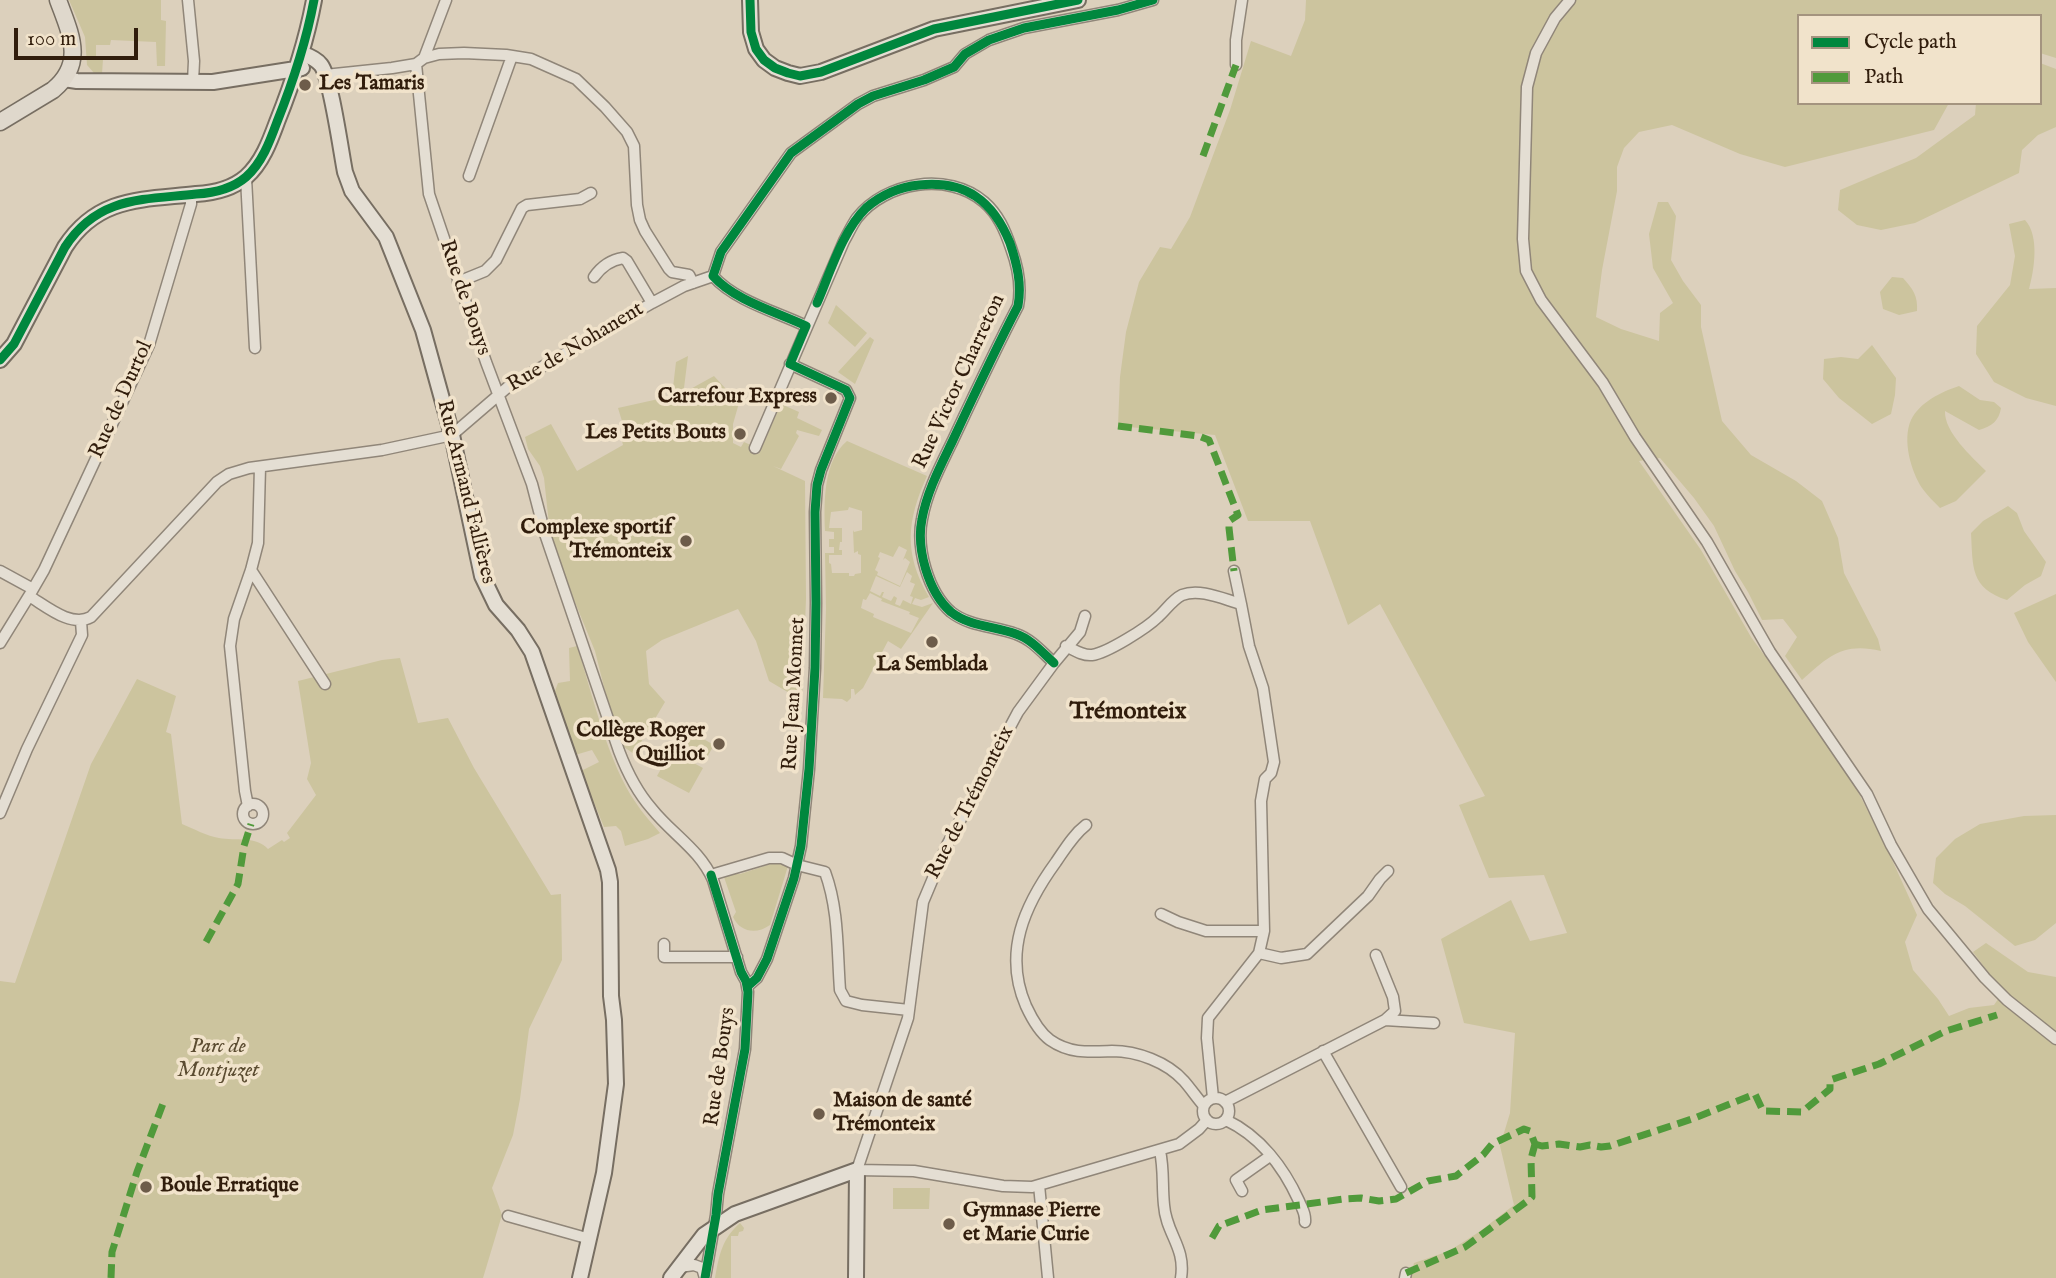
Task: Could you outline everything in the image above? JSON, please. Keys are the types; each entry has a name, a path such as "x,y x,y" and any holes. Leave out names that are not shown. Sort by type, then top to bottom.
{"main road":[{"path":"0,114 53,90 67,71 74,46 58,0"},
{"path":"0,122 21,111 29,102"}],"street":[{"path":"188,0 194,61 193,82"},
{"path":"0,360 14,344 65,247 84,223 102,211 134,200 225,189 246,178 263,155 298,69 314,0"},
{"name":"Rue de Bouys","path":"446,0 420,61 429,194 485,362 532,484 545,534 629,775 651,809 694,850 707,867 748,986 745,1049 705,1278"},
{"path":"750,0 751,32 756,50 775,68 800,76 821,72 934,29 1022,6 1078,0"},
{"path":"806,326 733,294 713,276 721,252 791,153 858,104 954,67 965,54 989,40 1024,28 1153,0"},
{"path":"1236,65 1236,40 1242,0"},
{"path":"1570,0 1555,19 1536,53 1527,87 1523,239 1525,271 1541,300 1602,383 1635,437 1707,542 1770,652 1867,794 1891,845 1928,909 1985,978 2007,1000 2056,1039"},
{"path":"67,71 93,80 213,82 312,67 325,75 420,61 439,54 452,53 531,59 576,79 627,132 634,146 637,205 645,231 668,269 689,275 693,283"},
{"path":"303,54 322,65 325,75"},
{"path":"469,176 512,56"},
{"name":"Rue Armand Fallières","path":"325,75 349,183 386,237 423,330 452,435 482,576 496,605 532,652 608,870 616,1084 604,1172 580,1278"},
{"path":"246,178 255,348"},
{"name":"Rue Victor Charreton","path":"755,448 844,241 857,218 868,206 898,189 931,184 962,189 983,201 999,220 1018,270 1018,306 931,486 921,521 920,539 933,586 952,612 969,622 1028,639 1054,663"},
{"path":"458,282 485,271 496,260 522,208 527,205 580,199 591,193"},
{"name":"Rue de Durtol","path":"31,592 149,345 191,204 191,195"},
{"path":"594,277 601,267 622,258 627,261 652,303"},
{"name":"Rue de Nohanent","path":"81,621 91,618 217,482 229,474 240,470 382,450 452,435 499,394 529,374 652,303 713,276"},
{"name":"Rue Jean Monnet","path":"748,986 757,978 767,959 797,865 805,823 810,769 816,603 816,494 821,470 850,398 846,390 790,364"},
{"path":"248,806 230,646 234,619 258,543 260,467"},
{"path":"251,570 325,684"},
{"path":"0,571 69,619 81,621 82,635 27,749 0,813"},
{"path":"1213,1098 1207,1038 1208,1018 1259,953 1264,931 1261,801 1265,779 1274,762 1263,688 1249,646 1234,571"},
{"path":"0,643 31,592"},
{"path":"1066,646 1084,654 1099,652 1149,626 1171,602 1191,593 1241,604"},
{"name":"Rue de Trémonteix","path":"857,1171 905,1030 923,901 927,891 947,845 1018,712 1066,646 1080,632 1086,617"},
{"path":"1086,825 1076,833 1043,880 1021,926 1016,964 1024,1001 1040,1031 1058,1045 1074,1051 1129,1053 1153,1060 1183,1079 1204,1106"},
{"path":"711,875 769,858 782,858 825,872 835,908 840,990 846,1001 909,1010"},
{"path":"1259,953 1281,958 1307,954 1368,896 1388,871"},
{"path":"1161,914 1206,931 1264,931"},
{"path":"664,944 664,957 737,957"},
{"path":"1225,1102 1385,1020 1395,1011 1393,997 1376,955"},
{"path":"1385,1020 1434,1023"},
{"path":"1323,1051 1401,1187"},
{"path":"1213,1098 1225,1102 1229,1109 1226,1120 1218,1124 1207,1121 1203,1114 1204,1106 1213,1098"},
{"path":"1226,1120 1245,1131 1270,1156 1292,1185 1306,1214 1305,1222"},
{"path":"674,1273 704,1235 735,1214 857,1171 914,1171 1003,1186 1039,1185 1179,1144 1207,1121"},
{"path":"1160,1150 1164,1168 1164,1205 1168,1227 1182,1258 1181,1278"},
{"path":"1242,1191 1236,1180 1270,1156"},
{"path":"856,1278 857,1171"},
{"path":"1039,1185 1048,1278"},
{"path":"508,1216 590,1239"},
{"path":"674,1273 694,1265 702,1268 705,1278"}],"green space":[{"path":"69,0 161,0 161,20 166,21 165,66 157,66 156,42 111,40 110,45 96,45 96,58 103,59 102,74 94,73 87,65 85,37"},
{"path":"1306,0 2056,0 2056,58 2042,54 2042,14 1797,14 1797,105 1948,105 1934,130 1785,167 1740,154 1672,125 1639,132 1624,148 1617,167 1617,191 1596,317 1621,329 1659,341 1660,313 1673,303 1653,268 1649,234 1658,202 1668,202 1676,216 1671,260 1701,305 1701,327 1722,421 1751,455 1796,481 1822,501 1838,538 1844,573 1878,639 1881,651 1856,648 1837,653 1802,680 1785,656 1797,637 1783,619 1762,620 1714,526 1694,498 1660,458 1639,461 1701,550 1751,637 1818,729 1856,788 1917,915 1905,942 1913,970 1949,1016 1969,1008 1994,1005 2003,992 1973,952 1986,943 2028,972 2056,977 2056,1278 1410,1278 1414,1263 1449,1251 1514,1205 1500,1146 1510,1113 1515,1033 1464,1023 1441,939 1511,900 1530,941 1567,933 1544,875 1489,878 1459,805 1485,796 1380,604 1348,625 1310,521 1248,521 1215,435 1118,426 1120,377 1126,332 1139,282 1160,247 1171,249 1190,217 1230,110 1251,41 1291,56 1305,20"},
{"path":"2042,64 2056,69 2056,127 2038,135 2022,150 2019,173 1915,223 1881,230 1857,225 1838,210 1840,190 1916,158 1975,115 1976,105 2042,105"},
{"path":"2025,220 2033,235 2034,244 2029,289 2056,288 2056,406 2026,398 1994,382 1976,354 1977,326 2010,285 2015,256 2009,224"},
{"path":"1892,277 1903,278 1910,286 1916,297 1917,311 1899,315 1883,309 1880,292"},
{"path":"836,305 867,333 855,347 828,323"},
{"path":"870,337 874,340 855,384 838,372"},
{"path":"1872,345 1896,378 1891,414 1872,424 1839,398 1823,379 1824,359 1858,359"},
{"name":"Complexe sportif Trémonteix","path":"688,356 685,392 714,376 739,403 733,424 733,443 741,447 744,442 753,446 751,451 759,454 781,404 799,412 797,418 822,430 819,436 797,430 799,436 781,469 773,466 805,481 806,599 802,698 793,698 791,694 769,681 756,641 738,609 662,640 646,651 649,684 665,702 634,754 621,745 614,727 595,651 561,568 549,524 544,478 540,466 528,449 525,437 551,424 577,471 623,445 621,437 648,431 625,431 618,408 672,396 676,362"},
{"path":"1959,386 1980,400 1994,402 2001,408 1994,422 1979,430 1945,411 1954,436 1986,471 1956,501 1940,508 1922,488 1914,473 1909,455 1908,428 1925,403"},
{"path":"847,441 927,476 915,507 911,537 915,566 929,597 921,600 915,598 912,604 922,607 933,603 901,649 888,641 863,688 855,695 854,689 851,689 851,698 847,702 842,699 823,698 825,553 834,553 834,547 829,547 829,539 834,539 834,532 825,531 825,495 829,471 839,449","holes":["849,507 862,511 862,530 853,530 854,553 858,551 861,555 861,573 854,576 849,576 849,573 832,573 829,563 829,555 842,555 842,550 839,550 842,528 829,528 831,512 848,510","899,546 907,550 903,560 905,558 910,562 900,586 877,575 875,570 880,552 893,557","907,572 912,576 910,582 915,584 910,596 913,597 911,604 903,600 900,606 895,604 897,598 894,596 891,601 882,597 884,592 880,596 870,591 876,576 900,587","870,593 882,599 881,601 919,618 911,633 873,617 874,614 861,608 863,599 866,600"]},
{"path":"2008,506 2017,513 2024,531 2046,562 2041,576 2007,600 1986,589 1976,575 1971,533 1983,521"},
{"path":"2056,594 2056,682 2028,642 2014,613"},
{"path":"577,646 617,768 636,803 660,833 625,846 621,831 616,826 604,827 581,771 599,762 592,750 575,755 555,691 558,683 570,681 569,648"},
{"name":"Parc de Montjuzet","path":"400,658 418,723 448,718 474,768 551,895 561,894 562,960 529,1029 513,1135 492,1188 502,1215 483,1278 0,1278 0,981 15,983 91,764 137,679 176,696 166,732 171,734 182,824 214,837 258,842 268,849 290,838 287,833 316,795 307,779 311,763 298,681"},
{"path":"686,729 714,745 706,759 678,743"},
{"path":"671,751 703,768 689,793 657,776"},
{"path":"2056,815 2056,923 2035,940 2015,946 1933,883 1936,858 1955,839 1980,824 2024,816"},
{"path":"777,862 788,866 770,925 754,931 744,929 733,917 736,912 724,877"},
{"path":"893,1188 930,1188 929,1209 893,1209"},
{"path":"740,1223 743,1231 739,1232 738,1236 731,1236 731,1278 715,1278 722,1248"}],"marked path":[{"path":"1203,156 1236,65"},
{"path":"1118,426 1199,436 1209,440 1238,515 1229,521 1234,571"},
{"path":"206,942 238,884 244,846 251,824"},
{"path":"1535,1144 1610,1146 1692,1119 1755,1094 1763,1111 1802,1112 1830,1089 1830,1080 1879,1064 1946,1031 1997,1015"},
{"path":"111,1278 112,1252 137,1172 164,1101"},
{"path":"1212,1238 1219,1226 1262,1210 1344,1199 1396,1199 1428,1181 1456,1176 1483,1155 1492,1144 1524,1129 1530,1131 1535,1144"},
{"path":"1406,1273 1465,1247 1532,1197 1531,1159 1535,1144"}],"cycle path":[{"path":"0,360 14,344 65,247 92,218 107,209 140,200 223,190 235,185 252,171 268,144 288,92 303,47 314,0"},
{"path":"750,0 751,32 756,49 764,60 775,68 800,76 821,72 934,29 1078,0"},
{"path":"748,986 757,978 767,959 794,878 801,846 815,668 817,485 850,398 846,390 790,364 806,326 744,299 722,285 713,276 721,252 791,153 858,104 954,67 965,54 989,40 1024,28 1118,10 1153,0"},
{"path":"817,303 850,228 872,203 898,190 936,184 964,190 986,205 1003,228 1015,259 1019,282 1018,306 927,498 922,519 922,556 936,593 951,612 966,621 1021,636 1054,663"},
{"path":"705,1278 745,1049 748,992 711,875"}],"place":[{"name":"Les Tamaris","path":"305,85"},
{"name":"Carrefour Express","path":"831,398"},
{"name":"Les Petits Bouts","path":"740,434"},
{"name":"Complexe sportif Trémonteix","path":"686,541"},
{"name":"La Semblada","path":"932,642"},
{"name":"Collège Roger Quilliot","path":"719,744"},
{"name":"Maison de santé Trémonteix","path":"819,1114"},
{"name":"Boule Erratique","path":"146,1187"},
{"name":"Gymnase Pierre et Marie Curie","path":"949,1224"}],"district":[{"name":"Trémonteix","path":"1128,713"}]}
